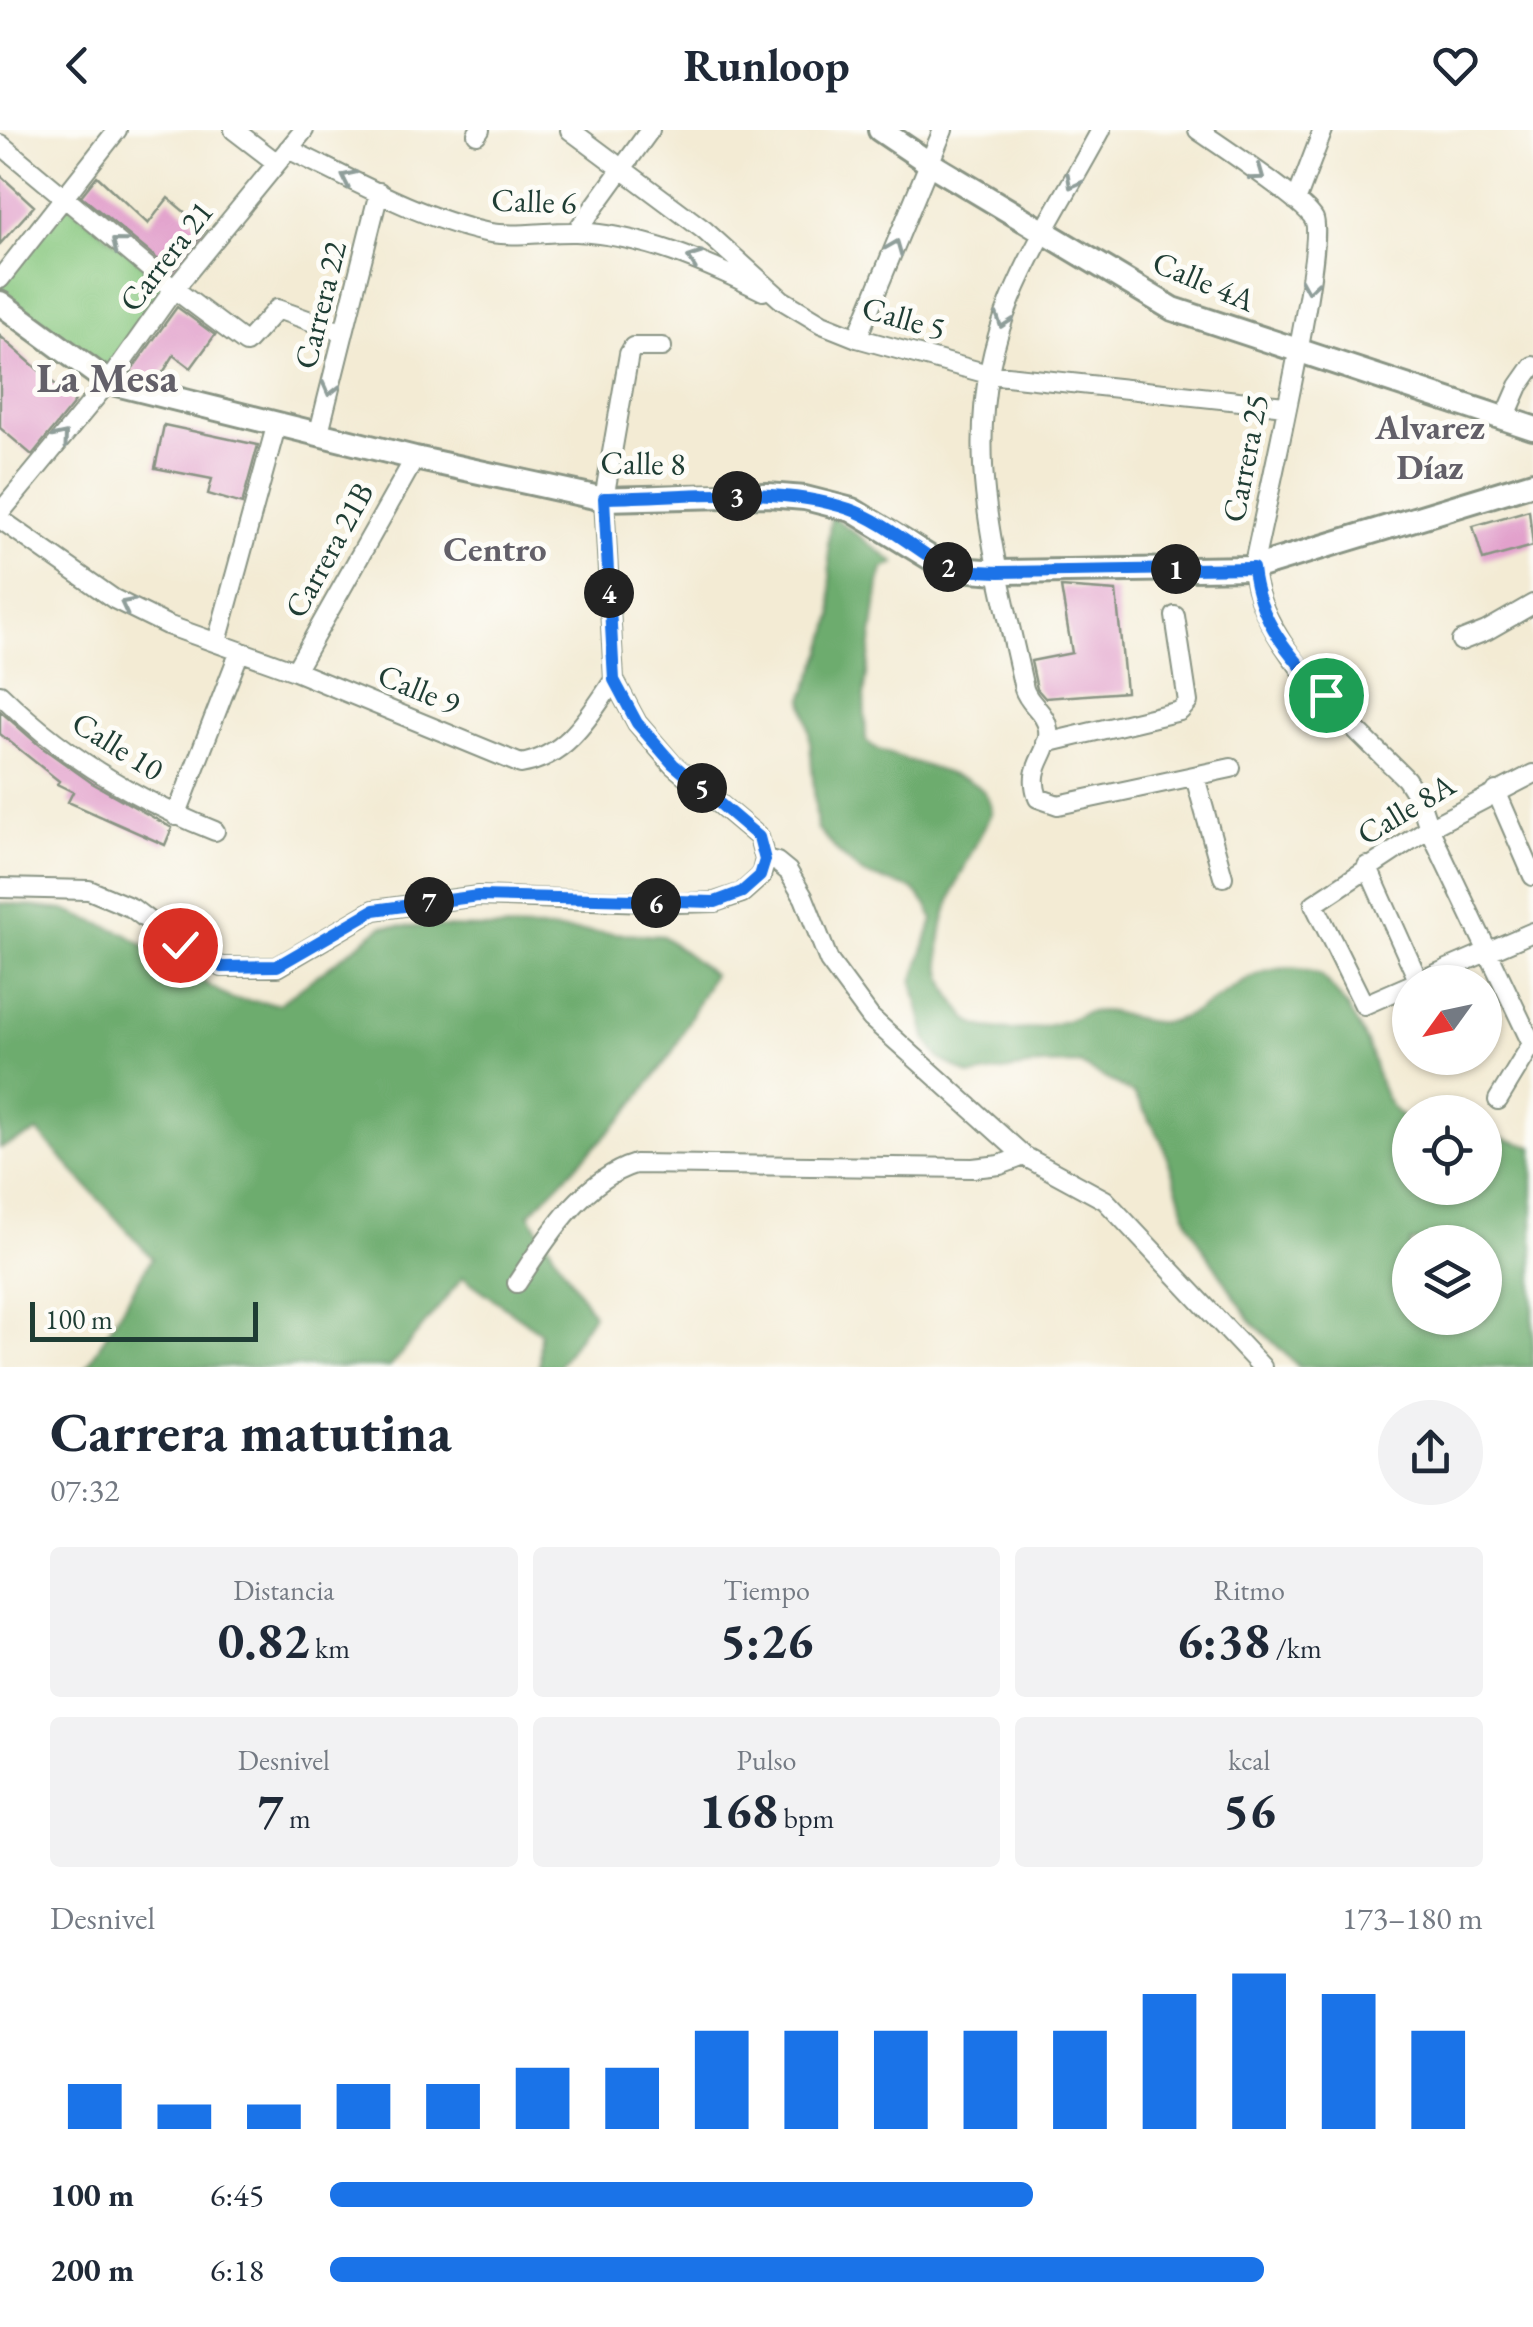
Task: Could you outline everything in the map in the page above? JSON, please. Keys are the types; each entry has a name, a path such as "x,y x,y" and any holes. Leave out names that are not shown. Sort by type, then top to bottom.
{"main road":[{"name":"Calle 4A","path":"880,130 1172,309 1533,428"},
{"name":"Calle 8","path":"0,304 108,382 415,458 604,498 805,498 852,510 942,565 957,570 1253,568 1533,483"}],"street":[{"path":"0,279 117,130"},
{"name":"Calle 6","path":"234,130 283,156 486,232 576,232 625,239 681,254 782,300"},
{"name":"Carrera 21","path":"0,516 108,382 174,289 304,130"},
{"name":"Calle 5","path":"570,130 704,230 782,300 822,324 857,338 988,374 1285,406"},
{"path":"576,232 650,130"},
{"path":"857,338 943,130"},
{"path":"1101,130 1010,301 988,374 981,423 981,474 987,523 1028,702 1041,712 1048,730 1032,780 1038,798 1058,805 1231,768"},
{"path":"1198,130 1296,201 1323,130"},
{"path":"0,144 62,199 246,343 277,309 344,333"},
{"name":"Carrera 22","path":"318,432 379,192"},
{"name":"Carrera 25","path":"1296,201 1315,221 1316,244 1253,568 1255,592 1271,628 1296,662 1406,779 1420,801 1429,828 1533,1045"},
{"path":"0,888 89,890 132,908 180,945 222,967 277,966 374,910 478,896 715,902 742,892 760,876 765,860 759,837 673,764 637,723 614,680 604,498 628,354 633,346 662,347"},
{"path":"1505,418 1533,366"},
{"path":"218,642 277,423"},
{"name":"Carrera 21B","path":"296,671 415,458"},
{"name":"Calle 9","path":"0,516 114,599 166,625 296,671 521,764 541,760 558,750 583,726 614,680"},
{"path":"1461,641 1486,632 1533,604"},
{"path":"1046,743 1180,711 1188,702 1175,616"},
{"path":"176,816 240,650"},
{"name":"Calle 10","path":"0,694 34,726 102,776 215,832"},
{"name":"Calle 8A","path":"1392,993 1364,1005 1314,904 1429,828 1533,774"},
{"path":"1195,778 1224,877"},
{"path":"1496,791 1533,876"},
{"path":"765,860 777,862 788,871 804,898 829,961 871,1018 1024,1156 1105,1200 1262,1367"},
{"path":"1367,866 1408,965"},
{"path":"1457,965 1533,932"},
{"path":"1501,1095 1533,1045"},
{"path":"517,1283 544,1242 592,1188 613,1172 636,1164 972,1168 1024,1156"}],"green space":[{"path":"62,199 174,289 108,382 0,303 0,279"},
{"path":"831,515 895,563 883,569 879,583 864,696 866,741 878,750 967,780 981,789 989,801 991,813 958,880 942,929 943,976 963,1014 980,1026 1005,1030 1044,1026 1103,1011 1168,1022 1199,1010 1263,973 1280,968 1321,975 1362,1032 1392,1107 1392,1205 1502,1205 1502,1138 1533,1147 1533,1367 1299,1367 1250,1320 1202,1246 1188,1221 1162,1141 1134,1094 1079,1064 1039,1065 971,1076 940,1059 927,1041 913,982 933,920 928,907 913,889 863,874 817,828 803,699 833,615 828,543"},
{"path":"0,903 64,910 124,933 231,999 279,1004 383,926 663,936 713,974 672,1053 625,1116 529,1214 593,1314 558,1367 539,1367 540,1332 463,1277 390,1367 87,1367 152,1258 38,1132 0,1148"}],"building":[{"path":"0,175 34,206 0,244"},
{"path":"97,176 148,224 168,198 206,230 172,271 81,196"},
{"path":"177,307 215,335 191,368 174,355 159,379 130,372"},
{"path":"0,336 75,402 32,455 0,428"},
{"path":"164,425 258,445 242,504 208,494 212,479 155,468"},
{"path":"1529,510 1533,546 1483,560 1473,526"},
{"path":"1061,587 1116,591 1126,692 1045,698 1037,689 1031,661 1072,653"},
{"path":"0,711 92,783 172,828 165,845 68,802 73,792 57,784 59,781 0,734"}],"district":[{"name":"La Mesa","path":"107,377"},
{"name":"Alvarez Díaz","path":"1430,447"},
{"name":"Centro","path":"495,549"}],"route":[{"path":"180,945 222,967 277,966 374,910 478,896 715,902 742,892 760,876 765,860 759,837 673,764 637,723 614,680 604,498 805,498 852,510 942,565 957,570 1253,568 1255,592 1271,628 1326,695"}]}
